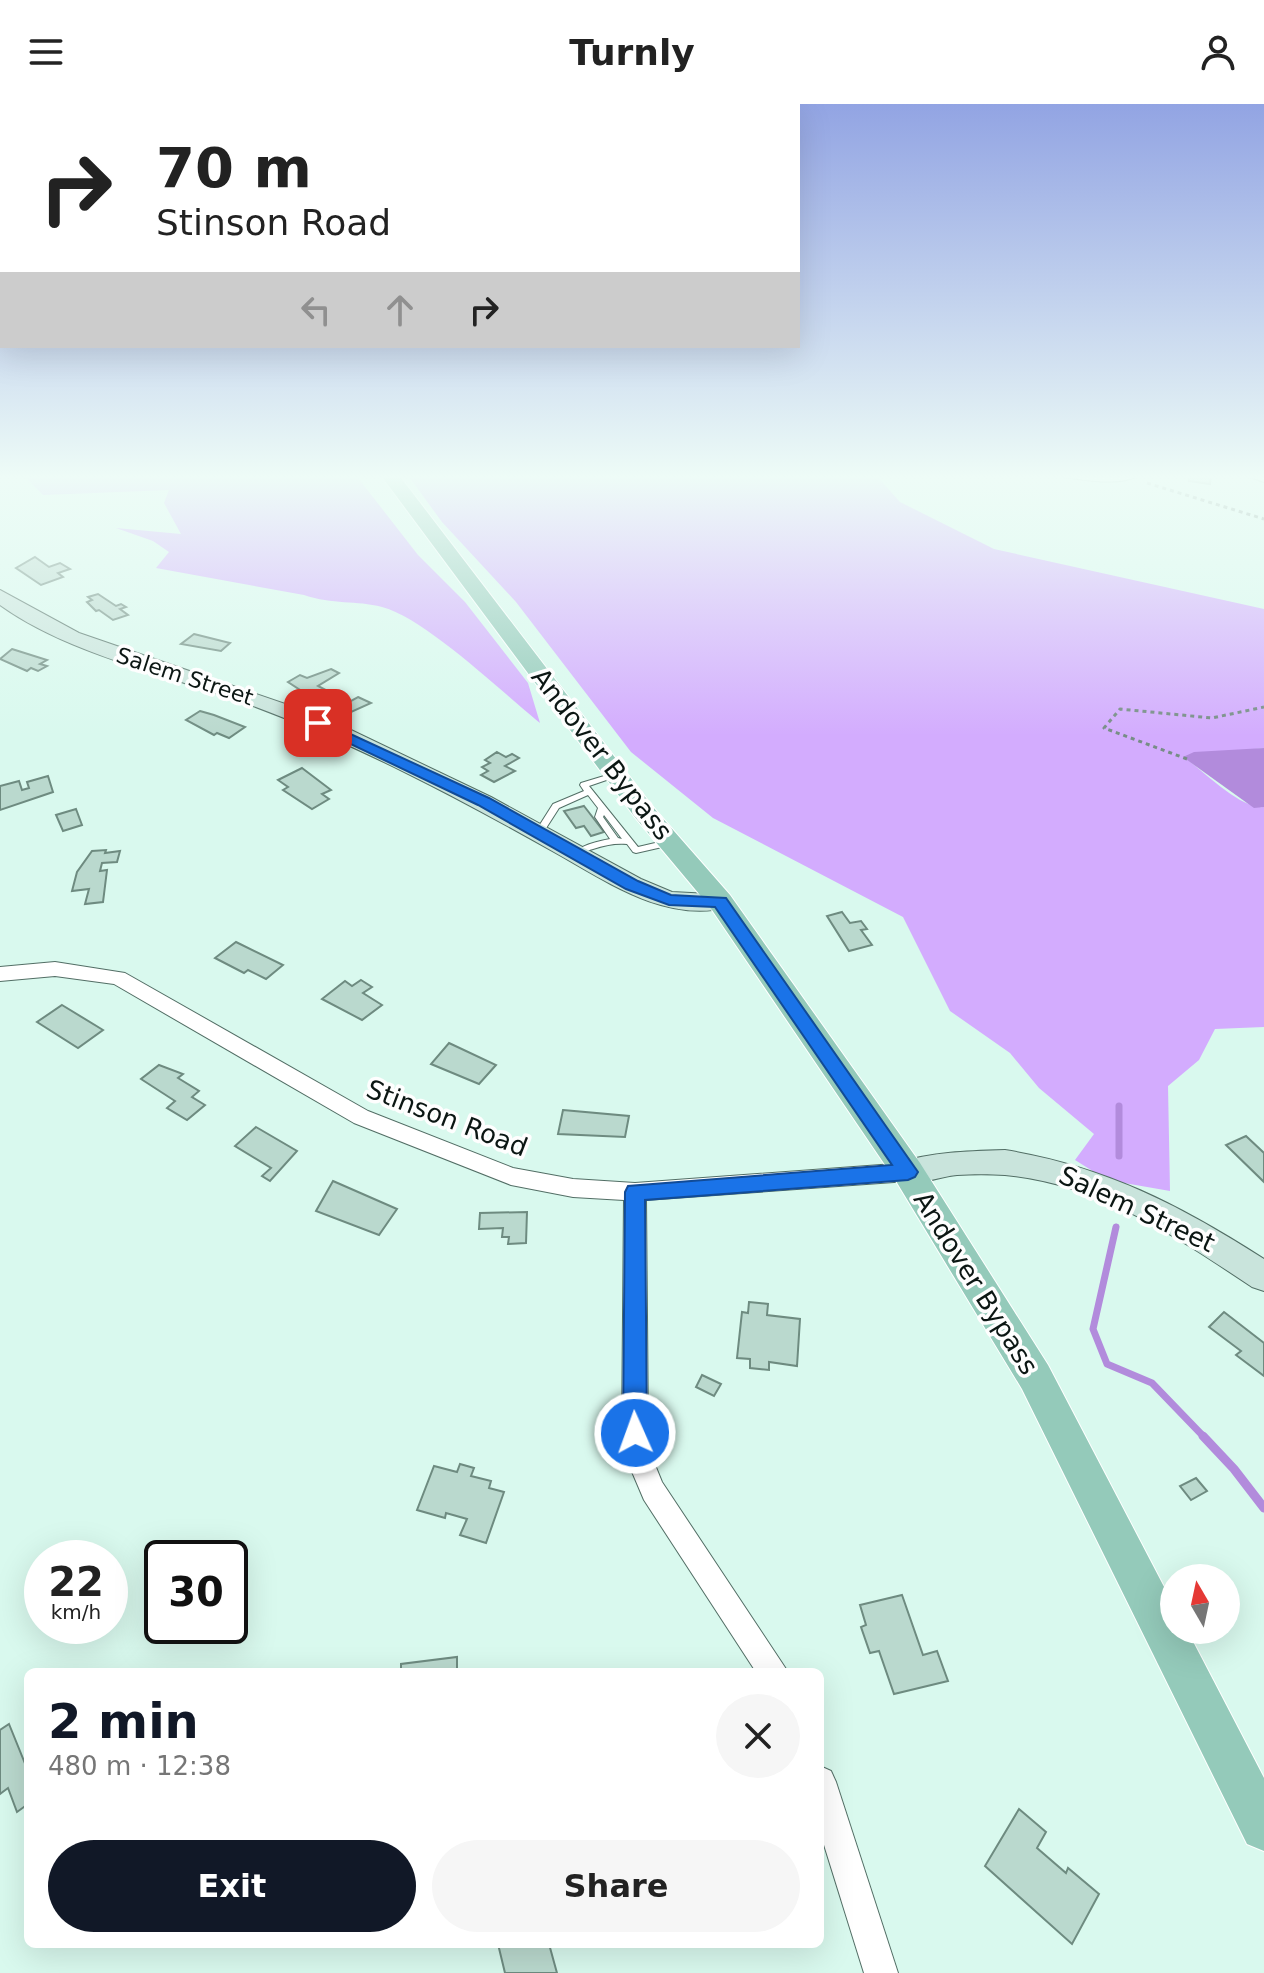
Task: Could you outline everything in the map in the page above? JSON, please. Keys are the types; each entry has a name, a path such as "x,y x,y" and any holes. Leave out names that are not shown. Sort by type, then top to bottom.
{"main road":[{"name":"Andover Bypass","path":"455,561 670,843 720,901 908,1172 1035,1377 1264,1827"}],"street":[{"name":"Salem Street","path":"0,596 22,612 72,637 318,723 470,795 632,885 669,900 720,901"},
{"name":"Stinson Road","path":"0,974 55,969 118,978 361,1117 511,1176 573,1188 635,1192 908,1172"},
{"name":"Salem Street","path":"908,1172 946,1161 1013,1162 1048,1167 1122,1196 1203,1236 1264,1277"},
{"path":"635,1192 633,1392 640,1460 653,1491 770,1668"},
{"path":"824,1795 881,1973"}],"lane":[{"path":"617,775 584,785 601,810 610,815 626,835 626,842"},
{"path":"538,834 556,806 589,792"},
{"path":"601,810 599,817 615,840"},
{"path":"575,855 586,848 615,840 626,842 636,850 670,843"}],"path":[{"path":"1187,759 1104,728 1120,709 1212,718 1264,707"}],"shaded area":[{"path":"162,561 424,561 465,602 528,683 540,723 441,641 400,614 372,605 325,600 156,568"},
{"path":"478,561 1049,561 1264,609 1264,748 1184,757 1234,796 1264,807 1264,1027 1215,1029 1199,1060 1168,1086 1170,1191 1107,1180 1075,1160 1094,1134 1039,1088 1010,1053 950,1011 903,917 713,818 631,752 516,602"},
{"path":"1264,748 1264,807 1254,808 1183,757 1194,752"}],"building":[{"path":"28,561 41,561 49,567 60,563 70,569 58,573 63,577 41,585 16,568"},
{"path":"98,594 116,606 121,604 126,607 120,609 128,615 113,620 96,611 87,602 92,600 88,597"},
{"path":"194,634 230,643 221,651 181,644"},
{"path":"12,649 47,660 40,664 47,666 38,671 31,668 27,671 0,659"},
{"path":"331,669 339,673 318,686 324,689 311,697 288,682 300,675 307,678"},
{"path":"358,697 371,703 349,713 338,708"},
{"path":"200,711 245,727 229,738 217,733 214,735 186,720"},
{"path":"497,752 506,757 512,754 519,758 505,766 515,771 494,782 481,775 488,771 482,767 490,763 485,760"},
{"path":"302,768 331,790 322,794 329,799 312,809 283,790 288,787 278,780"},
{"path":"48,776 53,792 0,810 0,786 19,781 22,790 29,788 27,782"},
{"path":"584,806 604,832 591,836 584,826 576,828 564,811"},
{"path":"76,809 82,825 63,831 56,815"},
{"path":"106,850 105,853 120,851 117,862 102,863 100,871 107,870 103,902 85,904 89,889 72,891 77,872 92,851"},
{"path":"842,912 850,923 861,921 867,929 861,930 872,945 849,951 827,916"},
{"path":"236,942 283,965 266,979 248,970 244,973 215,958"},
{"path":"361,980 372,987 363,993 382,1005 362,1020 322,999 345,981 352,986"},
{"path":"62,1005 103,1030 78,1048 37,1022"},
{"path":"449,1043 496,1065 479,1084 431,1064"},
{"path":"159,1065 183,1074 178,1078 199,1091 192,1097 205,1105 187,1120 167,1108 175,1101 141,1079"},
{"path":"563,1110 629,1116 625,1137 558,1134"},
{"path":"256,1127 297,1151 270,1181 262,1176 271,1168 235,1146"},
{"path":"1246,1136 1264,1153 1264,1182 1226,1145"},
{"path":"333,1181 397,1209 379,1235 316,1211"},
{"path":"527,1212 526,1243 508,1244 509,1237 502,1237 503,1228 479,1229 480,1213"},
{"path":"749,1302 768,1304 767,1315 800,1319 797,1366 769,1362 769,1370 750,1368 750,1359 737,1358 742,1312 748,1313"},
{"path":"1224,1312 1264,1343 1264,1376 1236,1355 1241,1351 1209,1327"},
{"path":"702,1375 721,1384 714,1396 696,1387"},
{"path":"460,1464 474,1468 471,1476 491,1481 489,1488 504,1492 486,1543 460,1535 467,1519 446,1513 445,1518 417,1510 434,1466 457,1472"},
{"path":"1196,1478 1207,1491 1191,1500 1180,1486"},
{"path":"902,1595 923,1655 937,1651 948,1681 894,1694 879,1651 870,1653 861,1627 866,1625 860,1605"},
{"path":"457,1657 457,1668 401,1668 401,1664"},
{"path":"9,1724 24,1761 24,1807 17,1812 8,1788 0,1794 0,1730"},
{"path":"1019,1809 1046,1832 1037,1848 1066,1873 1068,1868 1099,1894 1072,1944 985,1866"},
{"path":"499,1948 550,1948 557,1973 505,1973"}],"waterway":[{"path":"1119,1106 1119,1156"},
{"path":"1116,1227 1093,1329 1107,1364 1152,1383 1205,1438"},
{"path":"1203,1436 1264,1508"}],"route":[{"path":"318,723 483,802 632,885 669,900 720,901 908,1172 635,1192 635,1433"}]}
